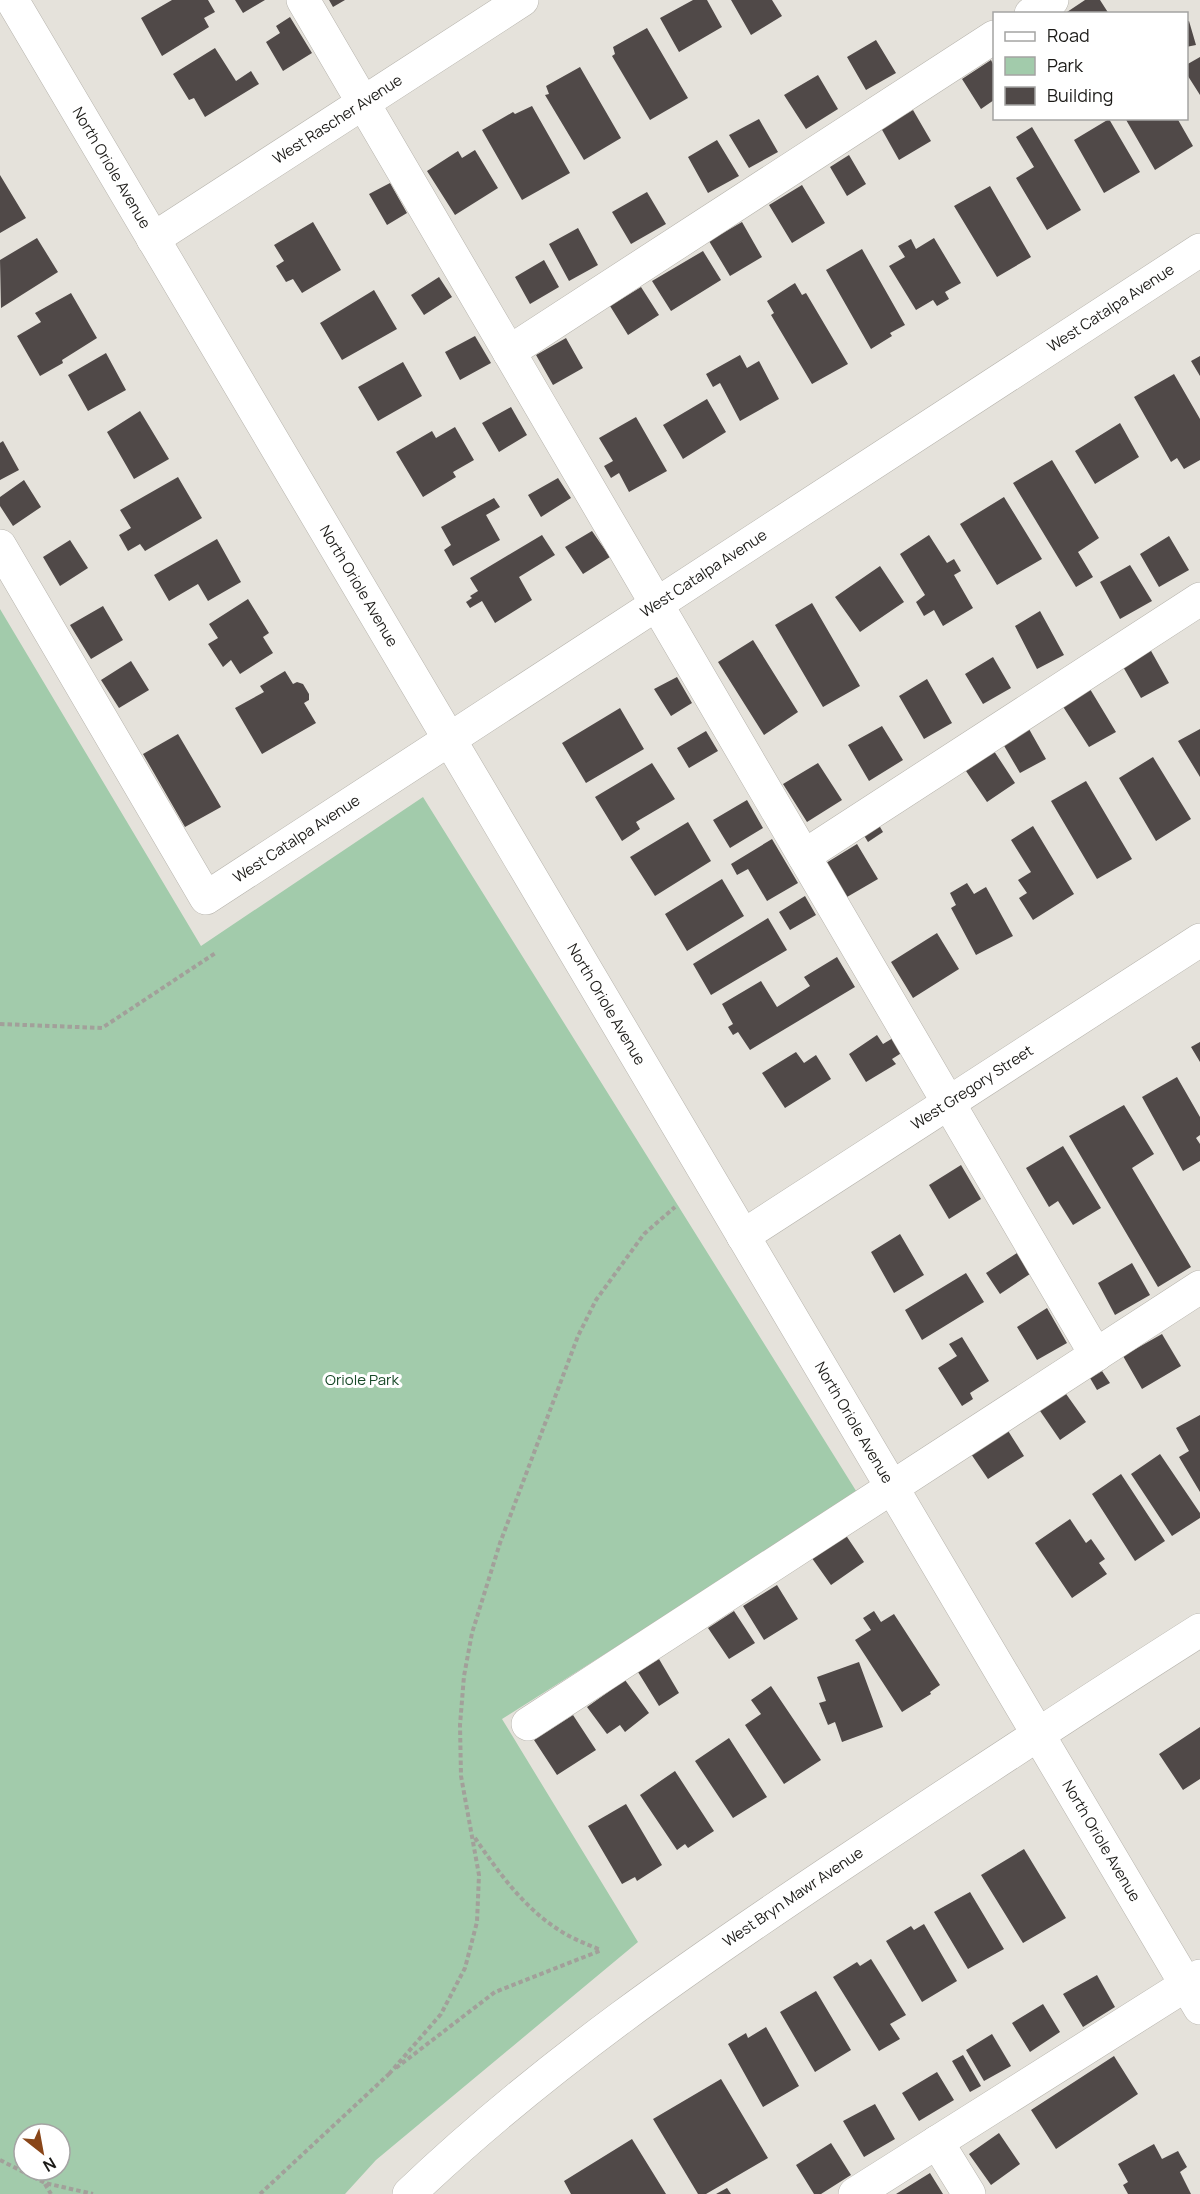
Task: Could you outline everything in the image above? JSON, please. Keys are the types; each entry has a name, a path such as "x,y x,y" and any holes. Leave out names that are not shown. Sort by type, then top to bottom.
{"street":[{"name":"North Oriole Avenue","path":"12,0 1037,1734 1195,1990"},
{"path":"303,0 1096,1355"},
{"name":"West Rascher Avenue","path":"153,239 522,0"},
{"path":"1034,12 1052,0"},
{"path":"509,352 993,38"},
{"name":"West Catalpa Avenue","path":"0,546 207,898 1200,250"},
{"path":"804,856 1200,599"},
{"name":"West Gregory Street","path":"743,1236 1200,940"},
{"path":"528,1724 1200,1287"},
{"name":"West Bryn Mawr Avenue","path":"409,2194 446,2158 554,2067 746,1928 1037,1734 1200,1630"},
{"path":"855,2194 937,2142 1195,1990"},
{"path":"937,2142 969,2194"}],"path":[{"path":"0,1024 102,1028 217,952"},
{"path":"389,2074 441,2014 465,1968 477,1922 479,1875 461,1776 460,1725 464,1676 472,1633 501,1543 578,1336 596,1300 644,1234 675,1207"},
{"path":"255,2194 260,2194 389,2074 495,1992 602,1950 570,1936 536,1912 505,1881 473,1835"},
{"path":"0,2160 45,2184 93,2194"},
{"path":"45,2184 51,2194"}],"green space":[{"name":"Oriole Park","path":"0,609 201,946 423,797 858,1494 502,1719 638,1942 376,2160 345,2194 0,2194"}],"building":[{"path":"172,0 208,0 215,12 204,18 209,27 162,56 141,18"},
{"path":"235,0 265,0 243,13"},
{"path":"329,0 345,0 333,7"},
{"path":"693,0 707,0 722,27 679,52 660,18"},
{"path":"731,0 772,0 782,16 751,35"},
{"path":"1085,0 1100,0 1108,12 1067,12"},
{"path":"290,17 312,53 283,71 266,42 280,33 276,26"},
{"path":"1188,21 1196,45 1188,47"},
{"path":"647,28 688,98 650,120 612,56 615,54 613,47"},
{"path":"876,40 896,73 866,90 847,57"},
{"path":"215,48 236,81 251,71 259,84 205,117 194,98 189,100 173,74"},
{"path":"1200,57 1200,95 1188,76 1188,64"},
{"path":"991,60 993,64 993,101 981,109 962,79"},
{"path":"580,67 621,138 584,160 545,95 549,94 546,86"},
{"path":"818,75 838,109 806,129 784,95"},
{"path":"532,106 570,173 522,200 482,130 513,112 515,114"},
{"path":"913,110 931,141 899,160 881,128"},
{"path":"759,119 778,152 749,168 729,135"},
{"path":"1110,120 1140,172 1104,193 1074,140"},
{"path":"1126,120 1178,120 1193,146 1155,170"},
{"path":"1032,127 1081,210 1047,230 1016,178 1034,167 1016,137"},
{"path":"717,140 739,176 708,193 688,157"},
{"path":"475,150 498,188 455,215 427,171 458,151 462,158"},
{"path":"849,155 866,184 847,196 830,167"},
{"path":"0,175 26,218 0,233"},
{"path":"390,183 407,213 387,225 369,194"},
{"path":"802,185 825,223 792,243 769,205"},
{"path":"990,186 1031,257 997,277 954,206"},
{"path":"647,192 666,224 631,244 612,212"},
{"path":"313,222 341,270 302,293 293,279 286,282 276,266 284,261 274,245"},
{"path":"742,222 762,257 730,276 709,241"},
{"path":"578,228 598,265 569,281 549,244"},
{"path":"37,238 58,272 1,308 0,260"},
{"path":"934,238 961,283 945,292 949,299 937,306 933,300 916,310 889,266 905,257 898,246 911,239 916,249"},
{"path":"862,249 905,325 890,333 892,336 871,349 826,270"},
{"path":"703,251 721,280 671,311 652,281"},
{"path":"544,260 559,287 530,304 515,277"},
{"path":"439,277 452,297 424,315 411,295"},
{"path":"795,283 802,295 806,293 848,364 812,384 771,315 774,313 767,301"},
{"path":"641,287 659,315 628,335 610,306"},
{"path":"374,290 397,329 342,360 320,323"},
{"path":"71,293 97,338 62,360 63,363 40,376 17,336 41,322 35,313"},
{"path":"475,336 491,363 460,380 445,352"},
{"path":"566,338 583,368 553,385 536,355"},
{"path":"106,353 126,390 88,411 68,375"},
{"path":"740,355 747,368 759,361 779,399 740,421 720,383 713,387 706,374"},
{"path":"1200,356 1200,376 1191,361"},
{"path":"403,362 422,396 378,421 358,387"},
{"path":"1174,374 1200,419 1200,460 1184,469 1177,458 1171,462 1134,397"},
{"path":"707,399 726,432 683,459 663,425"},
{"path":"511,407 527,435 499,452 482,423"},
{"path":"140,411 169,459 134,479 107,432"},
{"path":"636,417 667,471 629,492 619,473 611,478 604,466 613,461 599,438"},
{"path":"1120,423 1139,457 1095,484 1075,451"},
{"path":"455,427 474,460 453,472 456,477 423,497 396,452 432,431 436,438"},
{"path":"3,441 19,470 0,480 0,443"},
{"path":"1052,460 1099,538 1078,552 1093,577 1076,587 1013,483"},
{"path":"178,477 202,518 145,551 140,544 128,551 119,535 131,528 120,510"},
{"path":"558,478 571,498 541,517 528,495"},
{"path":"24,480 41,507 13,526 0,506 0,497"},
{"path":"1004,497 1042,559 997,585 960,524"},
{"path":"494,498 500,507 486,515 500,540 453,566 444,550 451,545 441,527"},
{"path":"592,531 610,557 583,574 565,547"},
{"path":"542,535 555,555 519,577 532,600 495,623 482,601 470,608 466,602 478,591 470,578"},
{"path":"929,535 947,563 954,559 961,571 954,575 973,608 943,626 934,610 924,616 916,602 925,595 900,554"},
{"path":"1169,536 1189,570 1159,587 1140,554"},
{"path":"217,539 241,582 208,601 198,584 169,601 154,575"},
{"path":"70,540 88,568 60,586 43,557"},
{"path":"1130,565 1152,601 1120,619 1100,582"},
{"path":"880,566 904,602 860,632 835,597"},
{"path":"248,599 269,633 263,637 273,653 240,674 231,660 223,667 208,644 218,638 209,624"},
{"path":"812,603 860,686 823,707 775,625"},
{"path":"103,606 123,640 91,659 70,625"},
{"path":"1040,611 1064,655 1037,669 1015,626"},
{"path":"753,640 798,712 764,735 718,662"},
{"path":"1150,649 1169,683 1141,698 1122,665"},
{"path":"993,657 1011,688 983,704 965,674"},
{"path":"131,661 149,690 119,708 101,680"},
{"path":"285,671 293,684 297,682 303,684 309,694 309,700 304,703 316,723 262,754 235,708 264,692 260,686"},
{"path":"677,677 692,703 671,716 654,689"},
{"path":"927,679 952,723 924,739 899,696"},
{"path":"1090,689 1116,732 1089,747 1062,705"},
{"path":"620,708 644,749 586,783 562,743"},
{"path":"882,726 903,760 869,781 848,745"},
{"path":"1029,729 1046,759 1020,773 1003,744"},
{"path":"1200,729 1200,777 1178,741"},
{"path":"706,731 718,751 689,768 677,748"},
{"path":"178,734 221,807 185,827 143,754"},
{"path":"994,751 1015,783 987,802 966,771"},
{"path":"1153,757 1191,819 1156,841 1119,778"},
{"path":"652,763 675,799 636,822 640,829 622,841 595,797"},
{"path":"818,763 842,800 807,822 783,784"},
{"path":"1086,781 1132,859 1097,879 1051,801"},
{"path":"747,800 763,828 730,848 713,820"},
{"path":"876,820 883,832 868,842 860,829"},
{"path":"688,822 711,861 655,896 630,857"},
{"path":"1033,826 1074,894 1033,920 1019,898 1027,893 1018,880 1031,872 1011,840"},
{"path":"772,839 798,883 767,901 748,869 737,875 731,864"},
{"path":"857,844 878,879 847,897 826,863"},
{"path":"722,879 744,916 687,951 665,914"},
{"path":"967,883 974,894 986,887 1013,936 976,955 951,908 956,905 950,893"},
{"path":"805,896 816,915 790,930 779,912"},
{"path":"768,918 787,950 711,995 693,964"},
{"path":"937,933 959,969 913,998 891,962"},
{"path":"837,957 855,987 750,1050 738,1032 733,1035 728,1027 733,1024 722,1004 761,981 777,1007 810,986 804,977"},
{"path":"877,1035 883,1044 893,1038 903,1052 892,1059 896,1064 866,1082 849,1054"},
{"path":"1200,1042 1200,1062 1191,1047"},
{"path":"796,1052 804,1063 816,1055 831,1079 785,1108 762,1073"},
{"path":"1177,1077 1200,1117 1200,1135 1196,1138 1200,1144 1200,1161 1183,1171 1142,1097"},
{"path":"1124,1105 1154,1154 1132,1168 1191,1267 1158,1287 1069,1136"},
{"path":"1063,1146 1101,1208 1073,1225 1058,1201 1049,1207 1026,1168"},
{"path":"961,1165 981,1199 949,1219 929,1185"},
{"path":"900,1234 924,1275 894,1293 871,1252"},
{"path":"1017,1253 1030,1274 1000,1294 986,1273"},
{"path":"1132,1263 1150,1295 1115,1315 1098,1283"},
{"path":"966,1273 984,1302 922,1340 905,1310"},
{"path":"1047,1308 1067,1343 1037,1360 1017,1327"},
{"path":"1162,1334 1181,1366 1142,1389 1123,1356"},
{"path":"962,1337 989,1381 970,1393 973,1399 962,1406 938,1368 957,1356 949,1344"},
{"path":"1102,1371 1110,1383 1097,1390 1090,1378"},
{"path":"1064,1391 1086,1422 1060,1440 1038,1408"},
{"path":"1200,1415 1200,1492 1179,1457 1189,1451 1176,1428"},
{"path":"1005,1426 1024,1456 988,1479 969,1451"},
{"path":"1160,1454 1200,1513 1200,1518 1172,1536 1131,1474"},
{"path":"1121,1474 1165,1541 1135,1561 1092,1494"},
{"path":"1070,1519 1086,1543 1091,1539 1105,1559 1099,1563 1107,1574 1072,1598 1035,1543"},
{"path":"843,1531 864,1562 831,1585 809,1554"},
{"path":"777,1585 798,1619 764,1640 743,1606"},
{"path":"734,1611 755,1643 729,1659 708,1628"},
{"path":"874,1611 881,1622 894,1614 940,1685 930,1692 931,1694 902,1712 855,1640 871,1630 863,1618"},
{"path":"659,1659 679,1693 659,1706 638,1672"},
{"path":"859,1662 883,1727 842,1742 835,1722 828,1725 819,1703 826,1701 817,1677"},
{"path":"625,1680 649,1713 625,1732 620,1725 607,1734 587,1707"},
{"path":"771,1686 821,1760 784,1784 745,1725 761,1714 751,1700"},
{"path":"573,1715 596,1750 557,1775 534,1740"},
{"path":"1200,1727 1200,1779 1183,1790 1159,1754"},
{"path":"729,1738 767,1797 733,1818 695,1761"},
{"path":"675,1771 714,1831 688,1848 685,1844 677,1850 640,1795"},
{"path":"626,1804 662,1865 637,1881 635,1877 622,1884 588,1826"},
{"path":"1024,1849 1066,1918 1023,1943 981,1875"},
{"path":"970,1892 1004,1949 968,1969 934,1912"},
{"path":"924,1924 957,1981 922,2002 886,1941 911,1926 914,1930"},
{"path":"871,1959 906,2015 890,2024 900,2039 879,2051 833,1977 857,1962 860,1966"},
{"path":"1097,1975 1115,2007 1083,2027 1063,1994"},
{"path":"816,1991 851,2050 815,2072 780,2012"},
{"path":"1043,2004 1060,2032 1030,2052 1012,2023"},
{"path":"766,2027 799,2086 763,2107 728,2044 746,2033 748,2038"},
{"path":"992,2034 1011,2066 984,2081 966,2050"},
{"path":"963,2055 981,2086 970,2092 952,2061"},
{"path":"1114,2056 1138,2094 1056,2149 1031,2110"},
{"path":"937,2072 954,2100 919,2121 902,2093"},
{"path":"721,2079 768,2158 706,2194 698,2194 653,2119"},
{"path":"875,2104 895,2139 864,2157 843,2121"},
{"path":"999,2133 1020,2164 991,2185 969,2154"},
{"path":"632,2139 666,2194 571,2194 564,2181"},
{"path":"831,2143 851,2175 821,2194 814,2194 796,2165"},
{"path":"1154,2144 1162,2159 1178,2151 1187,2167 1180,2172 1191,2194 1128,2194 1123,2185 1128,2182 1118,2164"},
{"path":"930,2173 943,2194 896,2194"},
{"path":"727,2188 731,2194 716,2194"}]}
